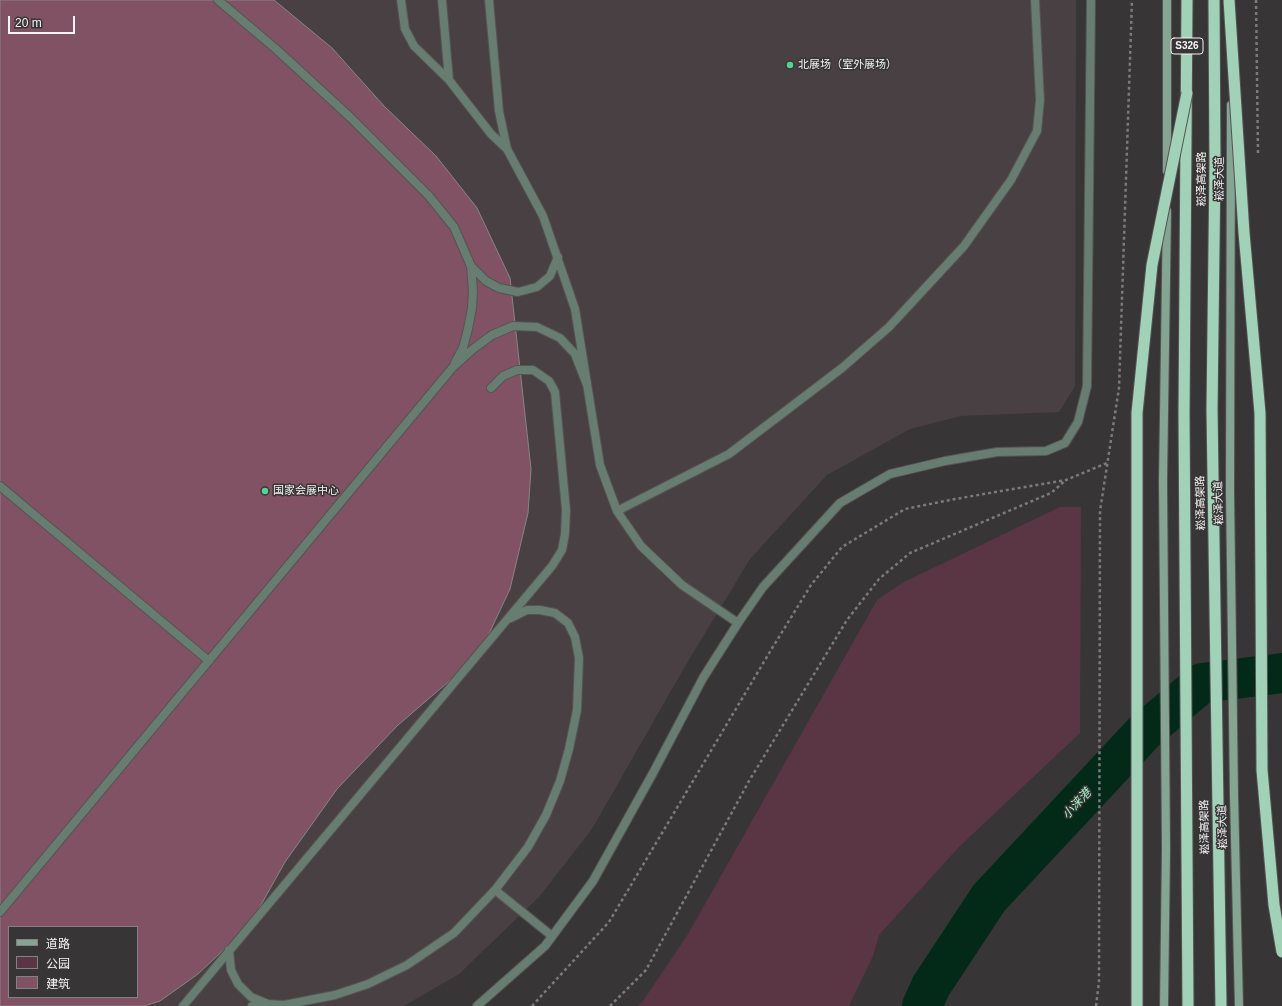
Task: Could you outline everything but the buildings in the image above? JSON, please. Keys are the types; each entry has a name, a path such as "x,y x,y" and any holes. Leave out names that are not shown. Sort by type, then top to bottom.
{"highway":[{"name":"崧泽高架路","path":"1187,0 1184,414 1188,1006"},
{"name":"崧泽高架路","path":"1214,0 1215,164 1212,410 1221,1006"},
{"path":"1230,0 1244,233 1260,413 1262,770 1274,905 1282,952"},
{"path":"1138,1006 1137,413 1152,265 1187,93"}],"main road":[{"path":"1164,1006 1166,841 1163,481 1168,131 1167,0"},
{"name":"崧泽大道","path":"1230,0 1230,490 1234,796 1239,1006"}],"street":[{"path":"218,0 276,49 350,117 428,196 454,227 471,266 473,291 472,308 468,329 463,348 453,367"},
{"path":"401,0 405,29 414,46 449,80 491,134 507,149"},
{"path":"442,0 449,80"},
{"path":"489,0 499,112 507,149 543,216 575,309 600,465 617,511 641,546 682,585 738,623"},
{"path":"617,511 729,454 842,368 889,327 964,246 1011,180 1037,130 1040,100 1035,0"},
{"path":"477,1006 545,946 593,881 653,773 703,678 738,623 763,587 840,503 890,474 945,461 997,452 1046,450 1065,443 1078,422 1086,386 1091,0"},
{"path":"471,266 486,281 499,288 518,292 537,287 550,276 558,258"},
{"path":"0,912 453,367 473,349 492,335 513,326 536,327 560,338 575,354 587,384"},
{"path":"183,1006 552,566 562,550 565,534 566,510 555,392 549,381 533,370 517,370 504,376 491,388"},
{"path":"0,486 209,661"},
{"path":"252,1006 268,1004 284,1005 335,995 368,984 407,965 454,933 495,890 528,847 546,815 560,781 569,749 577,710 579,658 575,637 568,623 555,613 540,610 527,610 507,620"},
{"path":"495,890 552,936"},
{"path":"230,950 231,970 238,984 251,997 268,1004"}],"path":[{"path":"1096,1006 1099,982 1100,511 1119,388 1132,0"},
{"path":"532,1006 609,922 811,585 842,547 905,509 1066,480 1108,462"},
{"path":"610,1006 646,970 753,775 847,620 879,579 910,554 1051,494 1066,480"}],"shaded area":[{"path":"0,0 1076,0 1075,386 1059,412 961,416 910,429 827,475 750,559 684,668 592,829 539,897 459,974 404,1006 0,1006"}],"green space":[{"path":"1060,507 1081,507 1080,733 959,847 879,935 873,956 849,1006 638,1006 643,1001 688,934 877,600 904,582"}],"waterway":[{"name":"小涞港","path":"922,1006 931,986 989,898 1144,732 1202,683 1282,673"}],"place":[{"name":"北展场（室外展场）","path":"790,65"},
{"name":"国家会展中心","path":"265,491"}]}
